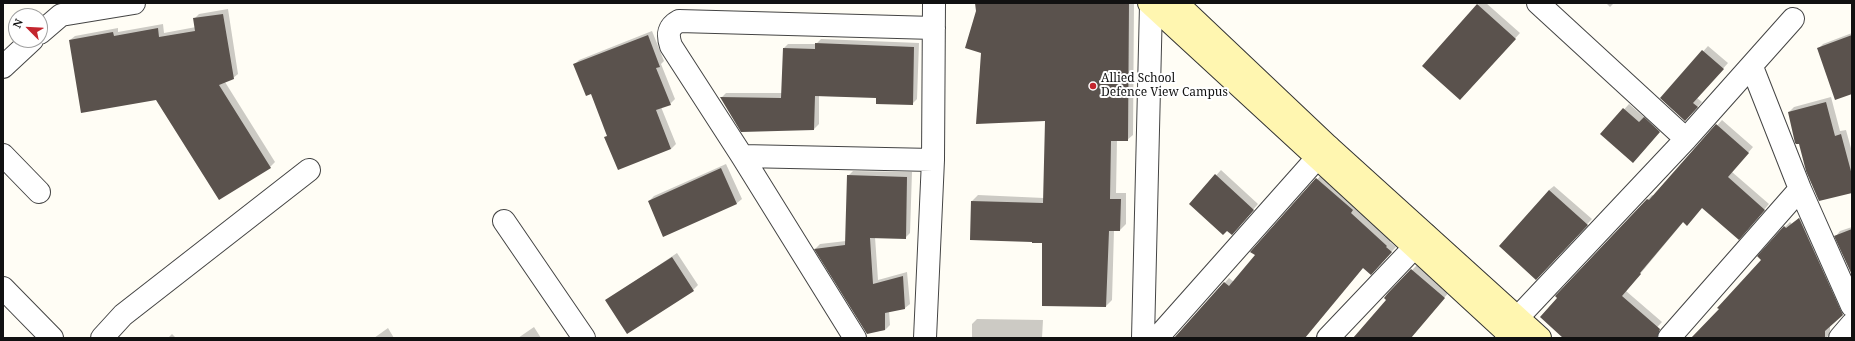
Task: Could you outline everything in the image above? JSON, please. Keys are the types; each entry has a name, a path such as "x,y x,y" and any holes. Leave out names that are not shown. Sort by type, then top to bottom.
{"street":[{"path":"48,26 61,15 134,3"},
{"path":"925,338 933,160 934,3"},
{"path":"1177,3 1323,152"},
{"path":"1538,3 1686,139"},
{"path":"1151,4 1323,152 1420,241 1509,331 1540,338"},
{"path":"1143,338 1151,4"},
{"path":"1509,331 1752,67 1793,19"},
{"path":"855,338 742,156 671,46 668,36 674,24 679,21 934,28"},
{"path":"3,67 23,48"},
{"path":"1752,67 1800,189 1852,306"},
{"path":"1157,338 1323,152"},
{"path":"3,156 39,192"},
{"path":"742,156 933,160"},
{"path":"102,338 123,316 309,170"},
{"path":"1669,338 1800,189"},
{"path":"504,221 584,338"},
{"path":"1328,338 1420,241"},
{"path":"3,288 52,338"},
{"path":"1840,338 1852,324"}],"building":[{"path":"975,3 1129,3 1128,141 1111,141 1110,199 1121,199 1120,231 1109,231 1106,307 1042,306 1042,243 970,240 971,201 1043,203 1045,121 976,124 981,53 965,48 976,11"},
{"path":"1477,4 1516,39 1460,100 1422,66"},
{"path":"223,14 234,79 219,85 271,168 219,200 156,100 81,113 69,40 113,32 114,36 158,28 159,37 195,31 193,18"},
{"path":"648,35 660,67 656,68 671,105 656,110 671,149 618,170 604,137 607,136 591,94 586,96 573,64"},
{"path":"1852,35 1852,94 1835,100 1817,48"},
{"path":"815,43 914,47 913,105 876,104 876,98 815,96 814,130 741,132 720,97 781,98 783,48 815,49"},
{"path":"1702,50 1724,69 1693,103 1698,107 1685,121 1660,98"},
{"path":"1826,102 1835,136 1841,134 1852,175 1852,193 1819,201 1806,171 1799,144 1795,143 1788,112"},
{"path":"1623,108 1639,122 1644,117 1660,132 1633,163 1600,134"},
{"path":"1716,124 1749,153 1728,177 1765,210 1739,240 1702,208 1687,226 1683,222 1622,296 1660,329 1657,338 1563,338 1540,317 1557,298 1555,296 1647,199 1649,200"},
{"path":"721,168 737,204 663,237 648,201"},
{"path":"1215,174 1254,210 1232,235 1227,231 1223,235 1189,204"},
{"path":"847,175 907,177 906,239 870,238 873,284 903,276 905,309 885,313 885,330 867,334 814,249 845,245"},
{"path":"1316,178 1353,210 1351,213 1392,252 1371,275 1363,268 1305,338 1174,338 1224,282 1229,286 1255,255 1250,252"},
{"path":"1549,190 1588,225 1536,280 1499,246"},
{"path":"1799,218 1843,315 1825,331 1825,338 1691,338 1719,309 1717,308 1761,260 1757,256 1784,226 1786,228"},
{"path":"1852,229 1852,275 1834,236"},
{"path":"672,257 694,291 627,334 605,300"},
{"path":"1411,269 1445,298 1411,338 1353,338 1386,300 1384,298 1388,293"}],"place":[{"name":"Allied School Defence View Campus","path":"1093,86"}]}
